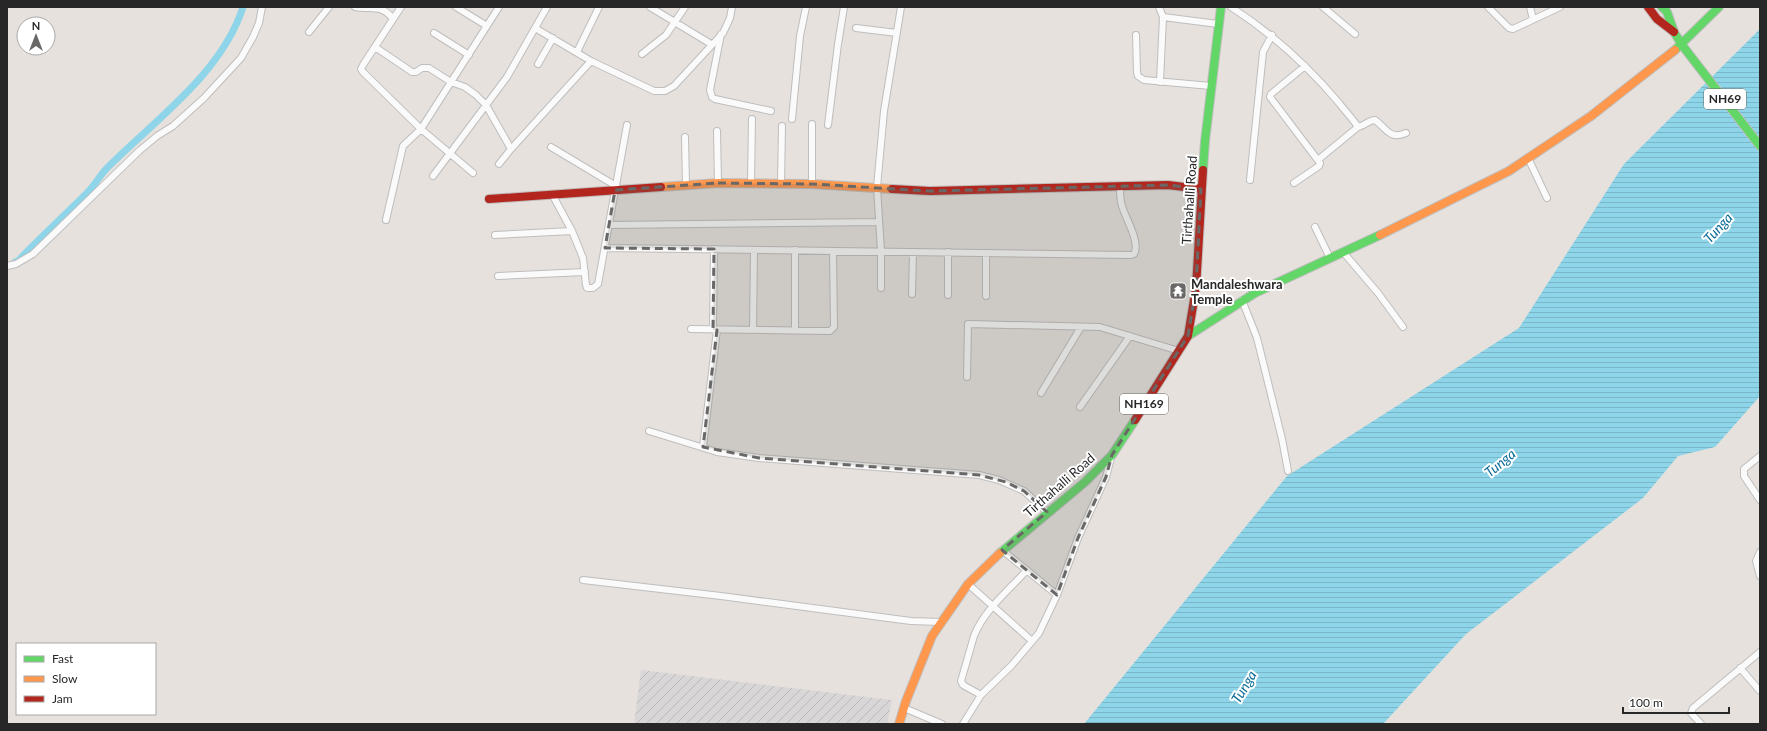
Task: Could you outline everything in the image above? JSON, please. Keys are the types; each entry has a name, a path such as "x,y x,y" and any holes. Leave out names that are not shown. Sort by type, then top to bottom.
{"main road":[{"name":"Tirthahalli Road","path":"899,724 932,636 968,584 1002,550 1085,482 1112,455 1188,336 1196,288 1201,189 1211,86 1221,7"},
{"name":"NH69","path":"1648,7 1657,19 1674,32"},
{"name":"NH69","path":"1662,7 1667,12 1674,32 1682,44 1760,146"},
{"path":"1188,336 1242,300 1502,174 1528,158 1591,116 1682,44 1719,7"},
{"path":"489,199 615,188 718,183 812,184 930,191 1168,185 1201,189"}],"street":[{"path":"7,266 16,264 34,254 139,151 156,136 173,126 204,98 240,58 253,37 259,23 262,7"},
{"path":"309,32 329,7"},
{"path":"355,7 382,9 388,12 393,19"},
{"path":"401,7 361,69 421,129 474,172"},
{"path":"456,7 487,26"},
{"path":"386,220 403,146 421,129 499,7"},
{"path":"432,176 507,77 547,7"},
{"path":"577,52 599,7"},
{"path":"650,7 711,44"},
{"path":"642,54 666,35 685,7"},
{"path":"535,28 591,61 654,91 665,91 674,86 721,34 730,18 732,7"},
{"path":"792,118 800,36 806,7"},
{"path":"828,125 844,7"},
{"path":"881,288 881,251 877,187 884,112 901,7"},
{"path":"1160,7 1163,17 1160,82"},
{"path":"1231,7 1272,35 1305,66 1328,90 1358,127"},
{"path":"1322,7 1355,34"},
{"path":"1488,7 1509,28 1513,29 1560,7"},
{"path":"1530,7 1533,19"},
{"path":"1163,17 1218,24"},
{"path":"856,28 897,33"},
{"path":"434,33 469,54"},
{"path":"721,34 710,90 712,97 771,112"},
{"path":"1136,35 1138,76 1144,80 1211,86"},
{"path":"1250,180 1263,52 1272,35"},
{"path":"538,64 553,38"},
{"path":"375,46 412,72 416,72 422,68 429,68 451,82 465,87 486,105 511,149"},
{"path":"499,164 591,61"},
{"path":"1294,183 1319,166 1319,159 1270,97 1271,94 1305,66"},
{"path":"752,119 752,184"},
{"path":"1319,159 1358,127 1363,126 1373,120 1394,136 1400,136 1406,133"},
{"path":"812,124 812,184"},
{"path":"552,194 572,231 583,258 588,288 596,287 598,284 628,125"},
{"path":"781,184 782,126"},
{"path":"717,131 718,183"},
{"path":"685,137 686,184"},
{"path":"551,147 615,188"},
{"path":"1528,158 1547,198"},
{"path":"605,248 1134,254 1136,248 1130,224 1121,205 1120,187"},
{"path":"609,225 879,222"},
{"path":"1316,227 1330,258"},
{"path":"495,234 572,231"},
{"path":"703,447 715,330 714,249"},
{"path":"753,330 754,250"},
{"path":"795,250 795,331"},
{"path":"691,329 795,331 833,330 833,251"},
{"path":"912,294 913,252"},
{"path":"948,252 948,295"},
{"path":"1343,252 1378,293 1403,327"},
{"path":"986,253 986,296"},
{"path":"498,276 585,272"},
{"path":"1242,300 1257,338 1282,439 1288,470"},
{"path":"967,377 968,324 1107,328 1179,351"},
{"path":"1041,393 1081,327"},
{"path":"1080,407 1130,336"},
{"path":"649,431 717,452 759,458 979,475 999,480 1024,491 1047,512"},
{"path":"963,724 981,695 1012,665 1039,633 1057,595 1078,538 1106,477 1112,455"},
{"path":"1760,456 1744,469 1743,472 1744,476 1760,500"},
{"path":"1002,550 1057,595"},
{"path":"1760,552 1756,561 1760,576"},
{"path":"981,695 964,685 961,676 976,628 993,606 1027,570"},
{"path":"583,580 721,596 911,621 941,622"},
{"path":"968,584 1032,641"},
{"path":"1701,724 1691,713 1691,711 1760,652"},
{"path":"1740,668 1760,691"},
{"path":"904,708 942,724"}],"highlighted area":[{"path":"718,183 812,184 930,191 1168,185 1201,189 1196,288 1188,336 1112,455 1106,477 1078,538 1057,595 1002,550 1047,512 1024,491 1006,482 979,475 759,458 703,447 717,330 713,330 714,249 605,248 615,190"}],"shaded area":[{"path":"641,670 892,700 887,724 634,724"}],"water":[{"name":"Tunga","path":"1760,29 1760,396 1715,447 1678,456 1643,498 1466,634 1383,724 1084,724 1287,476 1519,328 1624,164"}],"waterway":[{"path":"15,262 18,261 87,193 102,173 166,113 203,74 220,53 233,31 243,7"}],"traffic: fast":[{"path":"1203,170 1221,7"},
{"path":"1662,7 1667,12 1674,32 1682,45 1760,146"},
{"path":"1675,50 1719,7"},
{"path":"1188,336 1255,293 1380,235"},
{"path":"1000,553 1085,482 1112,455 1135,420"}],"traffic: slow":[{"path":"1380,235 1509,171 1591,116 1675,50"},
{"path":"661,187 718,183 812,184 892,189"},
{"path":"899,724 906,701 932,636 968,584 1000,553"}],"traffic: jam":[{"path":"1648,7 1657,19 1674,32"},
{"path":"1135,420 1188,336 1196,288 1203,170"},
{"path":"892,189 930,191 1168,185 1201,189"},
{"path":"489,199 661,187"}],"place":[{"name":"Mandaleshwara Temple","path":"1178,291"}]}
